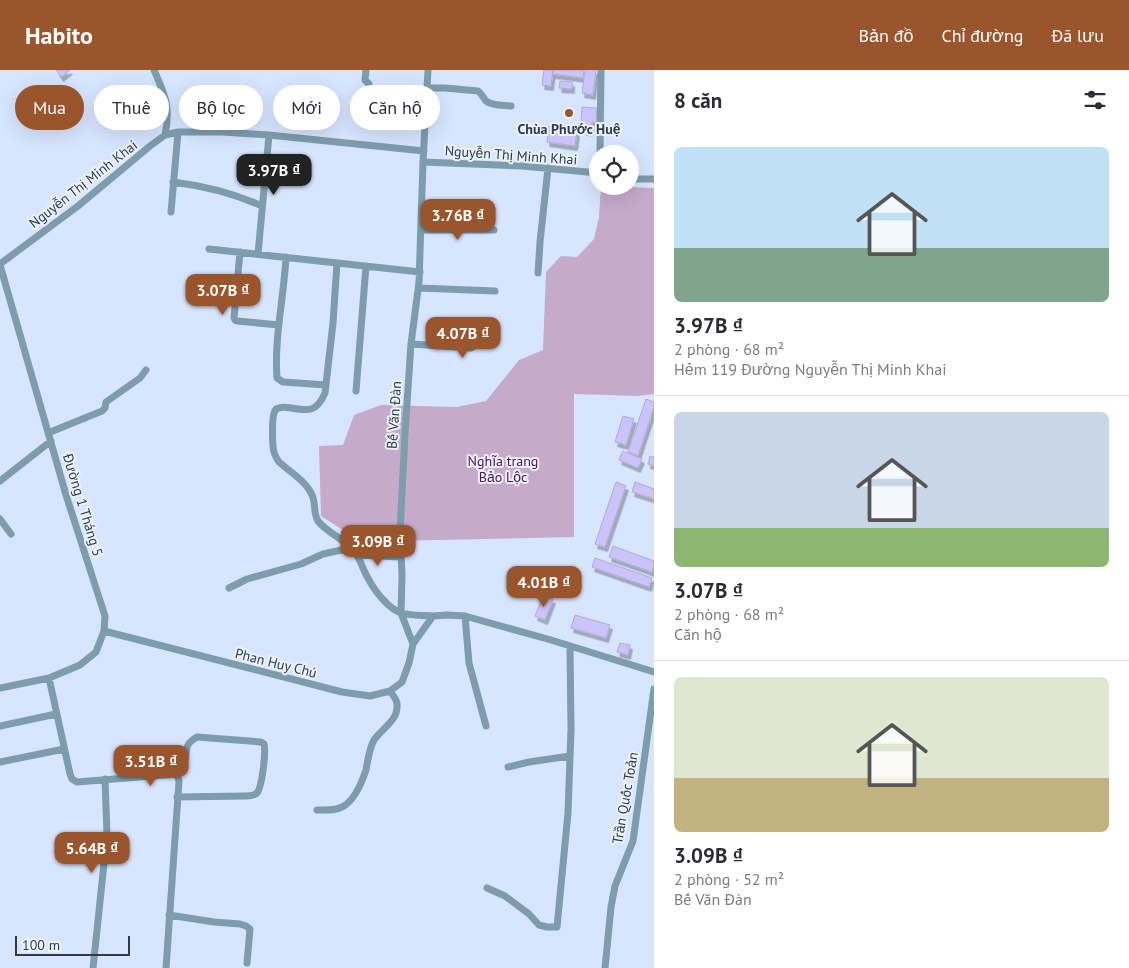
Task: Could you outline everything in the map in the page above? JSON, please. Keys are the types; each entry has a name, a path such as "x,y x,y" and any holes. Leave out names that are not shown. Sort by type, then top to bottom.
{"street":[{"path":"154,70 167,102 168,124 165,135"},
{"path":"366,70 365,80 369,85"},
{"name":"Bế Văn Đàn","path":"427,85 428,70"},
{"path":"600,145 601,70"},
{"path":"440,88 478,91 488,102 511,106"},
{"name":"Bế Văn Đàn","path":"401,613 400,533 411,344 420,272 425,130"},
{"path":"171,212 178,132"},
{"name":"Nguyễn Thị Minh Khai","path":"0,264 78,206 165,135 178,132 222,132 424,151"},
{"path":"258,254 269,135"},
{"name":"Nguyễn Thị Minh Khai","path":"423,162 548,168 589,172"},
{"path":"538,273 548,168"},
{"path":"639,178 654,179"},
{"path":"173,182 211,188 238,195 262,206"},
{"path":"421,230 494,230"},
{"path":"209,249 420,272"},
{"path":"240,252 235,320 237,322 279,325"},
{"path":"286,257 276,364 277,378 283,382 326,385"},
{"path":"337,263 333,323 325,393 322,401 310,410 281,407 274,412 273,417 272,447 276,459 304,483 312,495 316,518 351,548 357,555 368,579 382,600 401,613 465,616 654,672"},
{"name":"Đường 1 Tháng 5","path":"0,264 49,437 105,616 104,631 96,652 80,665 49,678 0,688"},
{"path":"356,391 366,266"},
{"path":"418,288 495,291"},
{"path":"411,344 471,348 477,344 478,324"},
{"path":"0,481 20,467 49,437 102,411 105,408 106,402 140,378 146,370"},
{"path":"0,519 11,534"},
{"path":"229,588 247,578 301,564 323,554 351,548"},
{"path":"357,555 401,557"},
{"path":"401,613 412,644"},
{"path":"317,810 338,809 345,805 354,795 361,782 375,739 396,713 397,701 390,691 402,682 409,663 412,644 433,616"},
{"path":"465,616 470,664 486,726"},
{"name":"Phan Huy Chú","path":"104,631 342,692 370,696 390,691"},
{"path":"487,888 505,896 539,925 556,927 568,813 571,730 570,646"},
{"path":"49,678 72,779 77,782 177,774"},
{"name":"Trần Quốc Toản","path":"605,968 615,886 633,841 635,831 654,694"},
{"path":"0,726 56,714"},
{"path":"166,968 177,774 184,762 187,745 191,740 198,737 261,742 264,744 266,750 256,794 246,796 177,797"},
{"path":"0,762 64,749"},
{"path":"508,767 570,756"},
{"path":"93,968 107,834 105,780"},
{"path":"169,915 246,926 250,929 247,963"}],"green space":[{"name":"Nghĩa trang Bảo Lộc","path":"639,187 654,188 654,394 637,396 574,394 574,537 390,541 354,537 321,516 319,446 343,445 354,415 381,405 457,407 486,401 519,360 543,350 546,272 561,256 577,257 594,239 599,217 600,195 639,195"}],"building":[{"path":"57,70 70,70 61,77"},
{"path":"544,70 553,70 551,86 542,85"},
{"path":"553,70 584,71 583,78 553,74"},
{"path":"585,70 596,70 593,95 582,93"},
{"path":"560,81 572,82 572,89 559,88"},
{"path":"582,107 597,108 596,122 592,122 591,131 584,131 584,122 581,121"},
{"path":"549,126 577,131 575,146 547,142"},
{"path":"646,399 654,402 654,407 638,456 628,452"},
{"path":"623,416 634,419 626,445 615,442"},
{"path":"623,451 642,459 638,468 619,460"},
{"path":"650,456 654,457 654,466 648,464"},
{"path":"616,482 626,486 605,547 595,544"},
{"path":"635,482 654,489 654,499 632,492"},
{"path":"613,546 654,561 652,572 609,557"},
{"path":"595,558 652,578 649,587 592,567"},
{"path":"543,596 553,599 545,620 535,616"},
{"path":"575,615 610,625 606,638 571,628"},
{"path":"620,643 630,645 628,655 617,652"}],"place":[{"name":"Chùa Phước Huệ","path":"569,113"}]}
